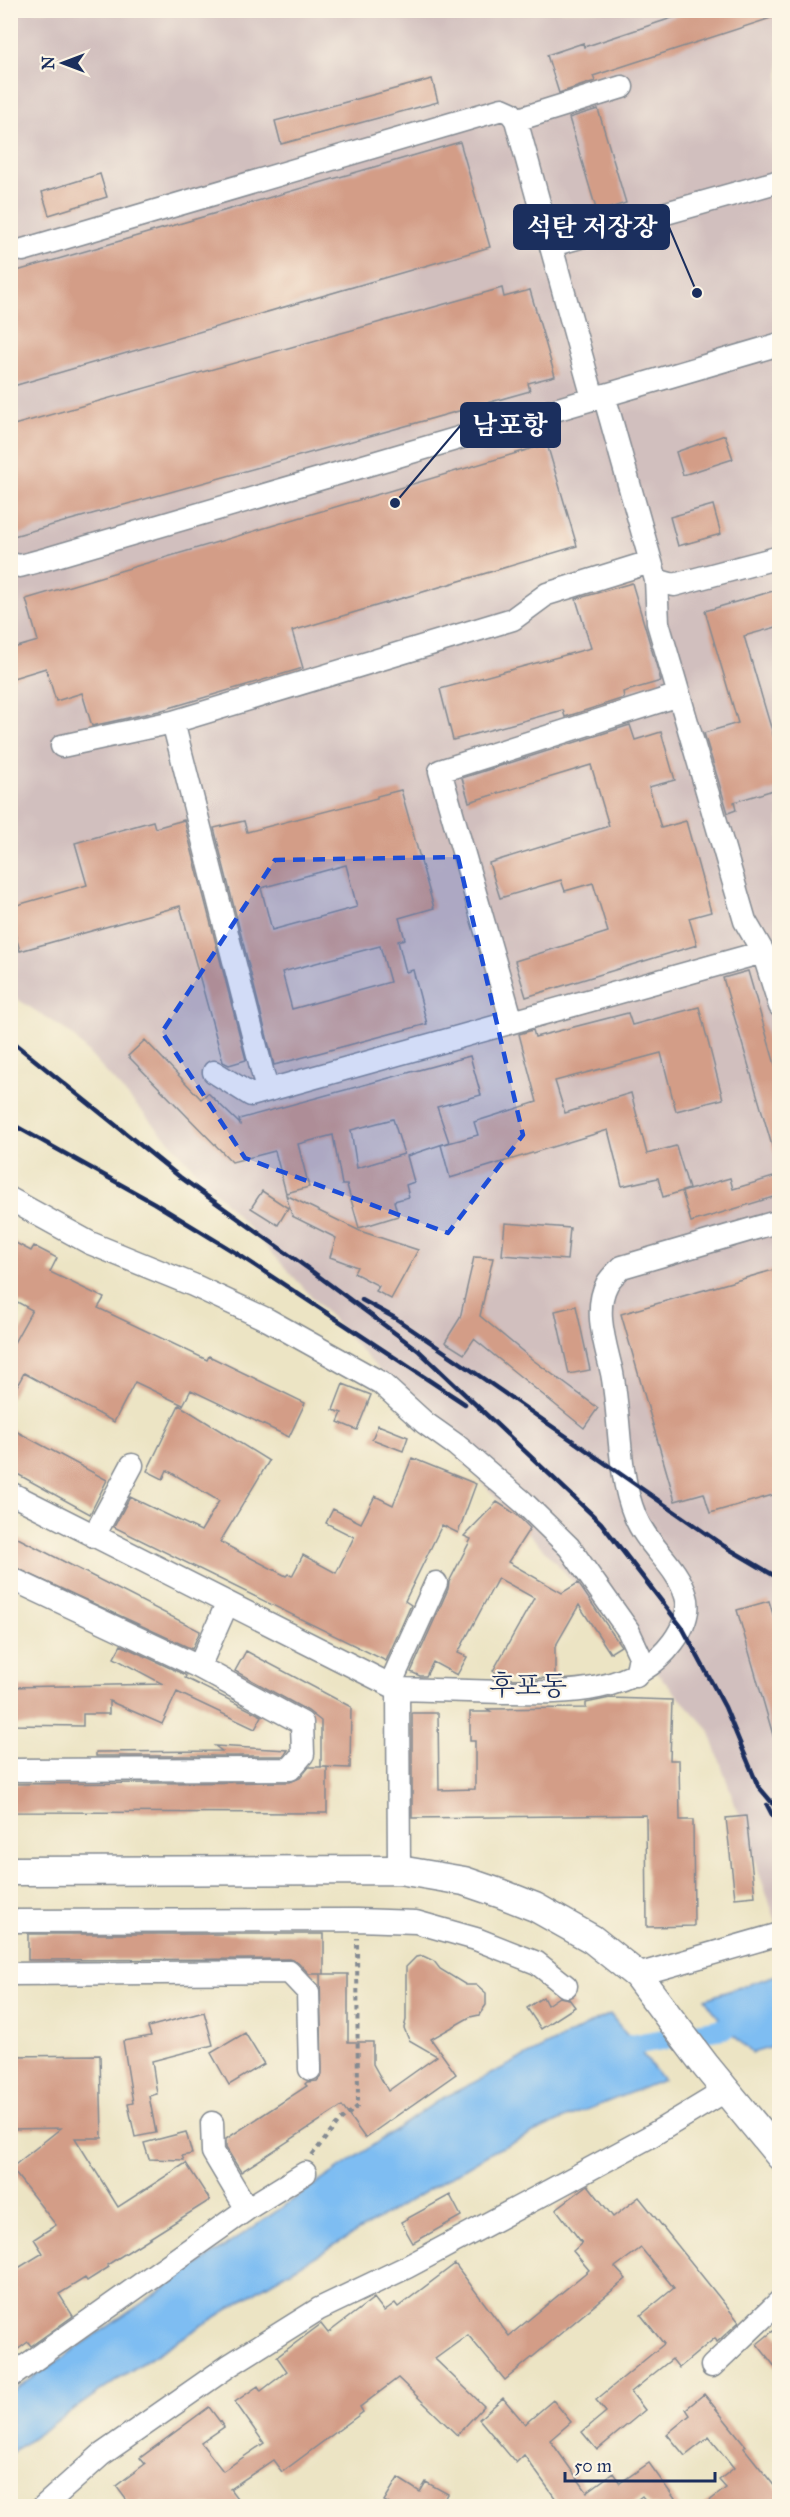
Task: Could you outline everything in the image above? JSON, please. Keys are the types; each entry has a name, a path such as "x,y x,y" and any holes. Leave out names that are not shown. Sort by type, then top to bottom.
{"main road":[{"path":"10,1871 399,1870 464,1881 535,1907 592,1939 638,1975 725,2091 780,2156"}],"street":[{"path":"516,120 622,87"},
{"path":"23,250 502,109 511,113 516,120 552,245 653,571 657,623 745,921 763,952 780,1006"},
{"path":"552,245 780,181"},
{"path":"10,564 20,566 46,559 780,344"},
{"path":"62,746 173,723 513,618 547,594 653,571 674,585 780,556"},
{"path":"512,1022 440,771 679,695"},
{"path":"173,723 267,1090"},
{"path":"214,1072 251,1095 763,952"},
{"path":"10,1199 90,1243 193,1285 268,1320 381,1383 425,1423 456,1445 524,1502 569,1546 628,1630 640,1656 636,1676"},
{"path":"10,1493 394,1687 577,1692 636,1676 663,1657 683,1629 687,1597 673,1569 647,1540 634,1516 624,1476 617,1403 603,1328 601,1302 607,1283 622,1267 780,1221"},
{"path":"94,1536 132,1465"},
{"path":"10,1578 198,1667 303,1723 303,1754 290,1769 10,1770"},
{"path":"399,1870 394,1687 436,1583"},
{"path":"198,1667 227,1604"},
{"path":"10,1921 357,1920 416,1922 476,1939 537,1963 566,1986"},
{"path":"638,1975 780,1934"},
{"path":"10,1974 289,1972 308,1992 309,2069"},
{"path":"44,2506 100,2455 230,2365 319,2309 407,2267 540,2196 725,2091"},
{"path":"212,2123 213,2152 247,2209"},
{"path":"10,2377 247,2209 306,2174"},
{"path":"712,2366 780,2301"}],"path":[{"path":"306,2174 313,2153 339,2122 358,2106 357,1920"}],"highlighted area":[{"path":"458,857 523,1135 448,1233 245,1158 162,1032 275,860"}],"shaded area":[{"path":"10,11 779,11 779,1930 709,1730 70,1033 11,995"}],"water":[{"path":"779,1974 779,2045 752,2053 726,2028 705,1999"},
{"path":"610,2014 663,2080 566,2118 494,2151 260,2289 119,2378 11,2453 11,2393 439,2100"}],"building":[{"path":"696,10 780,10 780,15 593,76 595,81 559,93 547,55 583,43 584,47"},
{"path":"432,79 438,102 281,144 275,121"},
{"path":"598,109 626,203 597,212 569,118"},
{"path":"460,142 490,247 10,387 10,273"},
{"path":"100,174 107,197 49,215 42,192"},
{"path":"502,288 504,297 530,290 555,376 528,383 530,391 10,537 10,426"},
{"path":"725,435 733,459 683,475 676,452"},
{"path":"547,444 577,546 292,631 303,668 159,711 92,726 82,693 56,701 46,668 10,679 10,649 38,641 26,599"},
{"path":"713,505 721,534 678,546 670,517"},
{"path":"632,583 661,681 623,692 624,698 565,717 563,710 453,740 440,689 591,648 576,599"},
{"path":"780,589 780,626 744,636 780,758 780,788 734,802 736,810 728,813 704,733 738,723 705,611"},
{"path":"630,725 635,740 661,732 675,780 649,787 661,828 686,821 711,912 689,918 697,945 526,997 515,961 608,932 593,883 565,891 561,880 500,898 489,863 609,826 591,765 469,802 462,778"},
{"path":"401,790 434,908 399,918 405,939 398,941 406,972 413,970 427,1024 274,1065 214,828 244,821 247,832 377,798 377,796","holes":["346,865 357,907 272,930 261,888","380,946 390,982 292,1009 282,972"]},
{"path":"184,820 246,1060 229,1065 223,1062 180,906 20,951 10,917 10,907 87,885 75,843 153,821 155,828"},
{"path":"748,971 780,1082 780,1156 775,1156 723,978"},
{"path":"699,1007 723,1099 676,1111 661,1053 555,1081 565,1113 631,1093 647,1154 676,1146 689,1189 663,1197 658,1178 622,1186 608,1130 450,1178 441,1145 478,1135 474,1122 537,1102 519,1034 533,1030 535,1037 628,1013 632,1025"},
{"path":"145,1040 201,1099 208,1093 240,1124 239,1119 470,1056 481,1095 437,1107 449,1142 407,1156 414,1182 406,1185 409,1197 394,1201 398,1216 359,1228 347,1185 342,1185 333,1135 298,1144 309,1187 286,1193 275,1151 232,1162 128,1056","holes":["393,1119 404,1154 357,1168 351,1130"]},
{"path":"780,1175 780,1195 691,1222 682,1192 730,1178 733,1189"},
{"path":"262,1191 288,1208 278,1225 251,1208"},
{"path":"286,1195 360,1231 418,1250 391,1299 376,1291 379,1286 354,1273 357,1267 330,1257 336,1238 292,1216"},
{"path":"505,1223 570,1228 567,1260 502,1255"},
{"path":"10,1240 31,1251 34,1246 57,1258 50,1272 104,1298 98,1308 207,1360 209,1356 305,1403 289,1437 191,1390 183,1405 135,1382 114,1422 24,1373 10,1399 10,1350 32,1310 10,1298"},
{"path":"474,1257 493,1258 480,1316 533,1360 598,1408 584,1428 474,1339 464,1354 445,1342 460,1318"},
{"path":"780,1268 780,1493 710,1513 704,1493 675,1501 621,1314"},
{"path":"576,1306 590,1370 569,1374 555,1311"},
{"path":"343,1384 371,1395 357,1430 338,1422 342,1413 333,1410"},
{"path":"179,1405 269,1461 220,1542 286,1576 288,1574 292,1576 303,1555 336,1573 354,1537 326,1523 333,1509 361,1523 375,1496 393,1505 412,1458 476,1484 458,1533 442,1525 405,1601 411,1605 386,1661 114,1527 130,1497 201,1531 219,1501 167,1470 163,1479 147,1471"},
{"path":"378,1425 408,1437 403,1451 372,1439"},
{"path":"10,1428 107,1480 90,1514 10,1470"},
{"path":"497,1502 517,1515 530,1528 508,1562 562,1593 578,1583 621,1646 610,1653 579,1605 555,1647 555,1678 506,1679 493,1671 534,1598 498,1578 458,1653 467,1657 457,1675 433,1662 426,1676 411,1672 448,1589 449,1582 471,1539 464,1536"},
{"path":"10,1534 200,1631 192,1649 10,1565"},
{"path":"769,1601 780,1637 780,1742 775,1742 737,1610"},
{"path":"121,1645 183,1674 185,1678 262,1716 255,1729 177,1692 162,1724 109,1701 109,1714 83,1714 83,1726 10,1725 10,1687 163,1684 114,1658"},
{"path":"246,1651 351,1707 350,1768 321,1767 321,1721 308,1711 235,1671"},
{"path":"610,1698 672,1700 670,1760 679,1760 680,1820 693,1820 694,1926 647,1927 646,1815 412,1818 412,1713 438,1713 439,1790 475,1789 475,1741 470,1741 470,1712 492,1712 486,1709 586,1708 586,1703"},
{"path":"215,1746 288,1750 284,1756 96,1756 96,1752 222,1751"},
{"path":"309,1767 327,1767 327,1813 10,1812 10,1784 290,1782 300,1778"},
{"path":"746,1816 755,1896 735,1898 726,1818"},
{"path":"28,1934 324,1934 324,1974 309,1974 298,1962 289,1959 28,1960"},
{"path":"423,1956 434,1961 440,1969 466,1985 477,1985 486,1993 486,2005 479,2015 470,2017 431,2039 456,2074 365,2138 342,2106 241,2172 226,2148 226,2139 307,2086 305,2084 307,2082 317,2081 322,2075 320,1974 348,1974 348,2042 373,2042 373,2064 388,2091 437,2056 409,2040 404,2028 406,1967 416,1957"},
{"path":"543,1997 547,2005 559,1997 569,1999 575,2007 541,2029 527,2008"},
{"path":"204,2012 213,2045 152,2061 157,2094 149,2096 156,2133 135,2137 128,2104 133,2103 123,2041 151,2036 148,2027"},
{"path":"245,2033 264,2064 229,2085 211,2053"},
{"path":"100,2055 102,2138 75,2138 118,2207 186,2163 210,2200 107,2265 109,2267 87,2281 85,2278 59,2294 73,2316 31,2346 28,2342 10,2355 10,2273 43,2253 34,2239 56,2225 11,2168 61,2128 10,2129 10,2056"},
{"path":"186,2132 192,2154 182,2156 184,2160 149,2159 144,2143"},
{"path":"588,2185 613,2217 639,2197 739,2322 717,2342 715,2338 679,2368 672,2359 631,2392 645,2410 597,2450 582,2432 606,2412 596,2400 664,2344 641,2315 674,2288 641,2248 615,2267 626,2279 505,2380 468,2335 435,2359 484,2406 457,2435 398,2378 360,2407 363,2412 282,2472 273,2460 230,2489 243,2506 146,2506 141,2500 131,2506 116,2486 145,2464 140,2458 209,2407 224,2427 201,2443 223,2471 264,2443 235,2402 258,2386 261,2391 287,2371 277,2357 321,2324 328,2333 374,2298 384,2311 395,2303 398,2307 455,2264 509,2336 589,2270 573,2251 582,2243 556,2209"},
{"path":"450,2195 461,2216 413,2243 401,2222"},
{"path":"773,2331 780,2339 780,2373 757,2344"},
{"path":"704,2394 780,2493 780,2506 703,2506 726,2488 719,2480 734,2468 709,2437 685,2456 667,2434 690,2415 686,2409"},
{"path":"503,2398 525,2424 553,2400 571,2422 550,2440 587,2492 613,2473 620,2483 649,2463 680,2506 650,2506 642,2496 629,2506 561,2506 524,2455 516,2463 479,2419"},
{"path":"398,2478 420,2492 426,2482 448,2494 442,2505 444,2506 393,2506 384,2501"}],"waterway":[{"path":"606,2054 627,2046 726,2028"}],"railway":[{"path":"10,1040 180,1177 419,1351 601,1523 683,1629 725,1707 758,1786 780,1812"},
{"path":"10,1123 154,1203 236,1253 465,1404"},
{"path":"362,1300 395,1318 724,1546 780,1579"},
{"path":"767,1805 780,1830"}],"place":[{"name":"석탄 저장장","path":"697,293"},
{"name":"남포항","path":"395,503"}],"district":[{"name":"후포동","path":"528,1686"}]}
